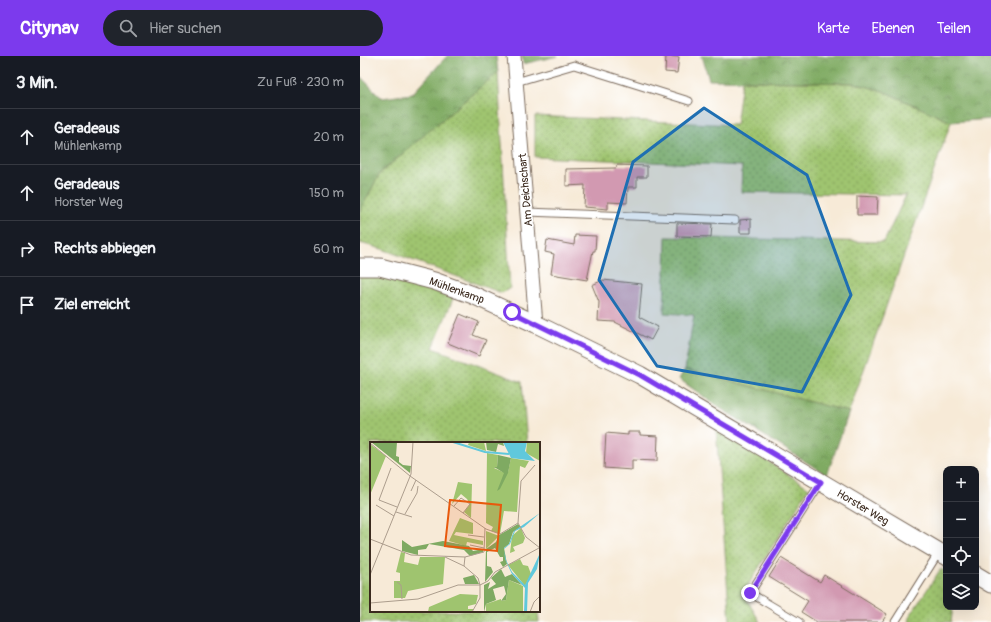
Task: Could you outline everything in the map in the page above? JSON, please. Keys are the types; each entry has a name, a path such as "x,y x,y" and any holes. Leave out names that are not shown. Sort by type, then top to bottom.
{"street":[{"name":"Am Deichschart","path":"514,56 527,212 542,327"},
{"name":"Mühlenkamp","path":"360,267 380,267 434,281 473,295 542,327"},
{"name":"Horster Weg","path":"542,327 640,375 943,554"},
{"path":"979,577 991,584"}],"lane":[{"path":"516,82 574,65 689,102"},
{"path":"527,212 735,220"},
{"path":"799,622 750,593 821,482"},
{"path":"895,622 943,554"}],"highlighted area":[{"path":"704,108 807,175 851,295 802,392 657,366 599,280 633,162"}],"green space":[{"path":"447,56 496,56 498,72 380,173 363,205 360,214 360,76 382,98 412,94"},
{"path":"522,56 558,56 523,64"},
{"path":"700,56 991,56 991,119 951,122 883,91 854,83 709,80 703,59"},
{"path":"498,72 510,288 502,293 382,249 360,243 360,214 363,205 380,173"},
{"path":"742,81 854,83 883,91 951,122 849,412 685,369 694,315 664,313 666,237 884,242 906,195 741,192 742,166 535,157 535,116 736,125"},
{"path":"360,272 396,275 454,296 433,348 522,382 527,442 370,442 370,612 538,612 539,622 360,622"},
{"path":"685,369 849,412 827,475 720,408 679,379"},
{"path":"716,427 809,488 743,593 760,622 730,622"},
{"path":"940,570 943,570 943,610 953,610 951,622 909,622 911,614"}],"building":[{"path":"666,56 679,57 677,73 665,72"},
{"path":"617,165 647,166 647,177 637,177 637,187 628,187 627,203 608,202 608,209 584,207 585,185 566,186 566,169 616,168"},
{"path":"857,196 878,197 877,215 857,215"},
{"path":"751,219 751,233 740,233 740,220"},
{"path":"677,223 712,224 711,237 677,236"},
{"path":"575,235 596,236 595,251 593,251 587,280 551,274 554,254 545,252 547,240 574,245"},
{"path":"603,280 642,284 639,317 658,327 651,340 615,322 598,321 599,302 592,285"},
{"path":"460,314 479,322 473,335 486,340 479,356 448,343"},
{"path":"628,432 640,432 640,435 658,436 657,461 632,460 632,470 604,468 606,433 628,435"},
{"path":"781,558 820,582 824,575 887,614 882,622 817,622 801,612 808,601 769,577"}],"route":[{"path":"512,312 640,375 821,482 750,593"}]}
